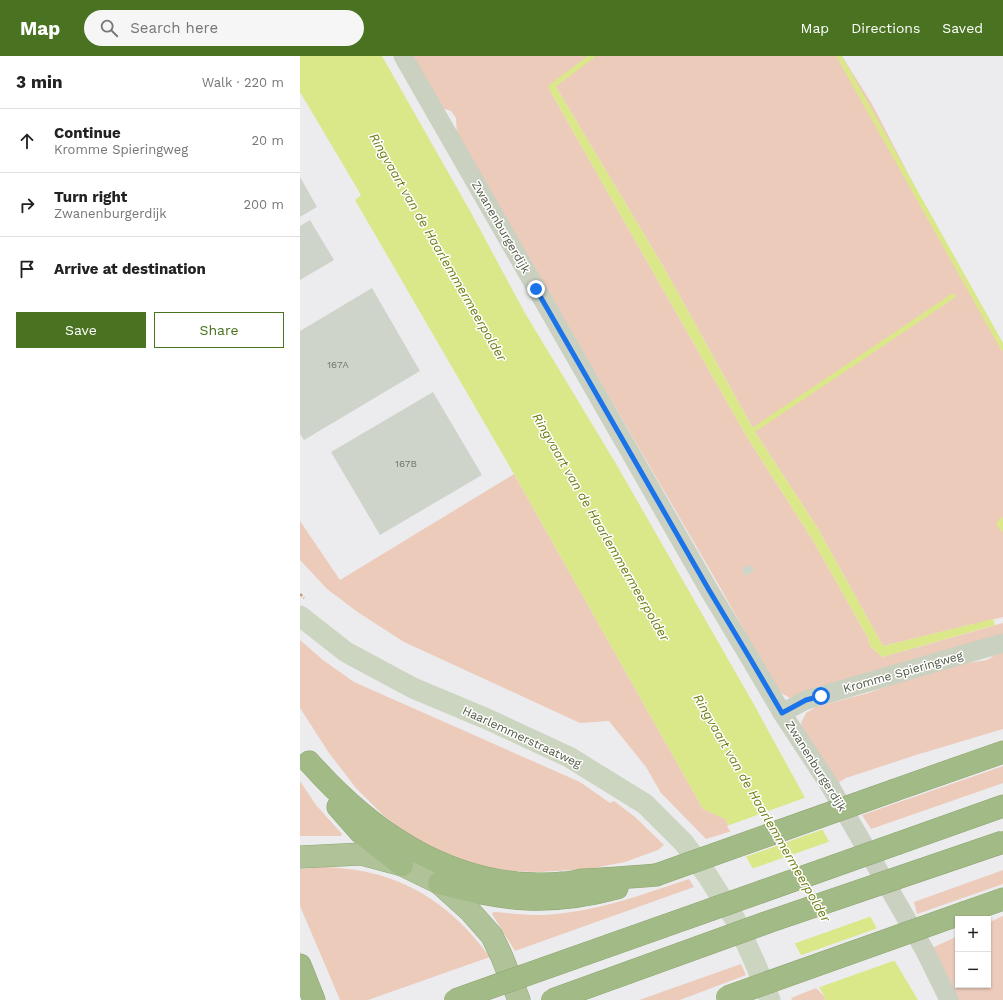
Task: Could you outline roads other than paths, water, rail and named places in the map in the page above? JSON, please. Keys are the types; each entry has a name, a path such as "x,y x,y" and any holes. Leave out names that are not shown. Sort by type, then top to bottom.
{"highway":[{"path":"308,856 360,854 402,866 439,883 468,891 506,898 531,900 563,899 591,895 656,875 1003,752"},
{"path":"304,755 338,793 396,840 424,856 446,866 470,873 516,882 542,884 656,875"},
{"path":"304,755 331,798 360,832 402,866"},
{"path":"455,1000 1003,806"},
{"path":"552,1000 771,921 1003,842"},
{"path":"439,883 470,911 492,936 502,957 518,1000"},
{"path":"723,999 1003,899"},
{"path":"300,965 314,1000"}],"main road":[{"name":"Haarlemmerstraatweg","path":"300,616 346,652 413,688 487,719 569,757 645,804 684,843 731,913 756,962 770,1000"}],"street":[{"name":"Zwanenburgerdijk","path":"403,56 705,583 782,713 838,800 925,951 950,1000"},
{"name":"Kromme Spieringweg","path":"782,713 806,700 1003,643"}],"water":[{"name":"Ringvaart van de Haarlemmermeerpolder","path":"300,56 382,56 469,209 525,313 615,462 752,701 893,958 918,1000 825,1000 725,819 703,809 514,474 355,200 361,195 300,92"},
{"path":"549,86 556,87 663,266 755,432 817,527 883,646 993,619 995,625 882,657 870,646 868,638 812,539 747,437 549,89"}],"waterway":[{"path":"551,87 592,56"},
{"path":"839,56 1003,348"},
{"path":"749,433 953,296"},
{"path":"1003,520 999,524 1003,529"}]}
